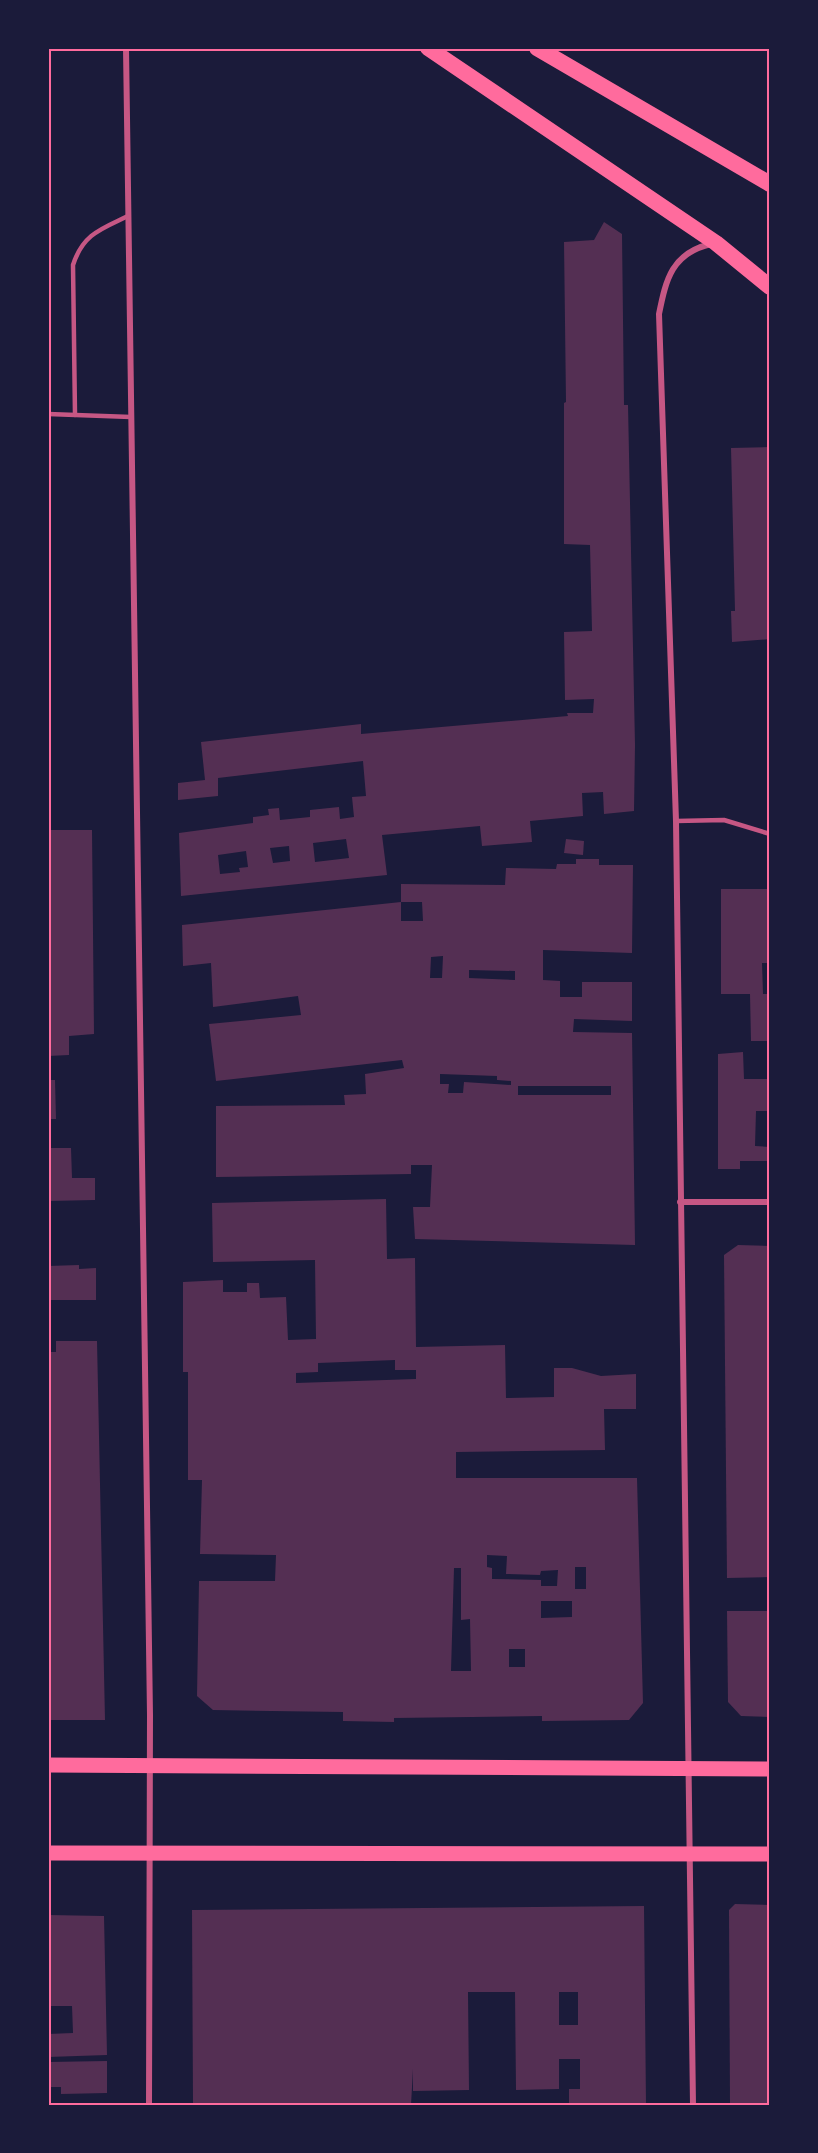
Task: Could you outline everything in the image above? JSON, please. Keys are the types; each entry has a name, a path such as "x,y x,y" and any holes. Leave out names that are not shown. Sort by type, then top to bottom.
{"highway":[{"path":"428,48 716,243 770,287"},
{"path":"537,48 770,184"}],"main road":[{"path":"48,1765 770,1769"},
{"path":"48,1853 689,1852 770,1854"}],"street":[{"path":"126,48 149,1764 149,2105"},
{"path":"693,2105 676,821 660,314 665,282 679,260 695,248 716,243"},
{"path":"680,1202 770,1202"}],"lane":[{"path":"75,416 74,265 79,248 95,232 128,216"},
{"path":"48,414 131,417"},
{"path":"676,821 724,820 770,834"}],"building":[{"path":"604,222 622,234 624,405 628,405 635,745 634,811 604,814 603,792 582,793 583,816 530,821 532,842 482,846 480,826 382,835 387,875 181,896 179,833 253,823 253,817 269,815 268,809 279,808 280,820 310,817 310,810 339,807 340,819 354,817 352,797 366,796 363,761 218,778 218,796 178,800 178,783 205,780 201,742 361,724 361,734 568,716 567,713 593,713 594,699 565,700 564,632 592,631 590,545 564,544 564,403 566,402 564,242 594,240","holes":["346,839 349,858 315,862 313,843","289,846 290,861 273,863 270,848","246,851 248,867 239,868 240,872 220,874 218,855"]},
{"path":"770,447 770,639 732,642 731,611 735,611 731,448"},
{"path":"48,830 92,830 94,1034 69,1036 69,1055 48,1056"},
{"path":"566,839 584,841 583,855 564,853"},
{"path":"576,859 599,859 599,865 633,865 632,953 543,950 543,980 560,981 560,997 582,997 582,982 632,982 632,1021 574,1019 573,1032 632,1033 635,1245 415,1239 413,1207 430,1207 432,1165 411,1165 411,1174 216,1177 216,1106 345,1105 344,1095 366,1094 365,1074 404,1068 402,1060 216,1081 209,1024 301,1015 298,996 213,1007 211,963 183,966 182,925 401,902 401,884 505,885 506,868 556,869 557,864 576,864","holes":["401,902 422,902 423,921 401,921","443,956 442,978 430,978 431,957","469,970 515,971 515,980 469,978","440,1074 497,1076 497,1080 511,1081 511,1085 464,1082 463,1093 448,1093 449,1084 440,1084","518,1086 611,1086 611,1095 518,1095"]},
{"path":"721,889 770,889 770,963 762,963 763,994 770,994 770,1041 751,1041 750,994 721,994"},
{"path":"743,1052 744,1079 770,1079 770,1111 756,1111 755,1146 770,1147 770,1161 740,1161 740,1169 718,1169 718,1054"},
{"path":"48,1080 55,1080 56,1119 48,1119"},
{"path":"48,1148 71,1148 72,1178 95,1178 95,1200 48,1201"},
{"path":"386,1199 387,1259 415,1258 416,1347 505,1345 506,1398 554,1397 554,1368 572,1368 601,1376 636,1374 636,1409 604,1409 605,1450 456,1452 456,1478 637,1478 643,1703 629,1720 542,1721 542,1716 394,1718 394,1722 343,1721 343,1712 213,1710 197,1696 199,1581 275,1581 276,1555 200,1554 202,1480 188,1480 188,1372 183,1372 183,1282 223,1280 223,1292 247,1292 247,1283 259,1283 260,1298 286,1297 288,1340 316,1339 315,1260 213,1262 212,1203","holes":["395,1360 395,1370 416,1370 416,1379 296,1383 296,1373 318,1372 318,1363","487,1555 507,1556 506,1574 540,1575 541,1571 558,1570 557,1586 541,1586 541,1580 492,1579 492,1568 487,1567","575,1567 586,1567 586,1589 575,1589","454,1568 461,1568 461,1620 470,1619 471,1671 451,1671","541,1601 572,1601 572,1617 541,1618","509,1649 525,1649 525,1667 509,1667"]},
{"path":"738,1245 770,1246 770,1577 727,1578 724,1255"},
{"path":"79,1265 79,1269 96,1268 96,1300 48,1300 48,1266"},
{"path":"56,1341 97,1341 105,1720 48,1720 48,1352 56,1352"},
{"path":"727,1611 770,1611 770,1717 741,1716 728,1702"},
{"path":"735,1904 770,1905 770,2105 730,2105 729,1910"},
{"path":"644,1906 646,2105 569,2105 569,2089 580,2089 580,2059 559,2059 559,2089 516,2090 515,1992 468,1992 469,2090 413,2091 413,2069 411,2105 193,2105 192,1910","holes":["559,1992 578,1992 578,2025 559,2025"]},
{"path":"48,1915 104,1916 107,2055 48,2057 48,2034 73,2033 72,2006 48,2006"},
{"path":"107,2061 107,2093 61,2094 61,2087 48,2087 48,2062"}]}
